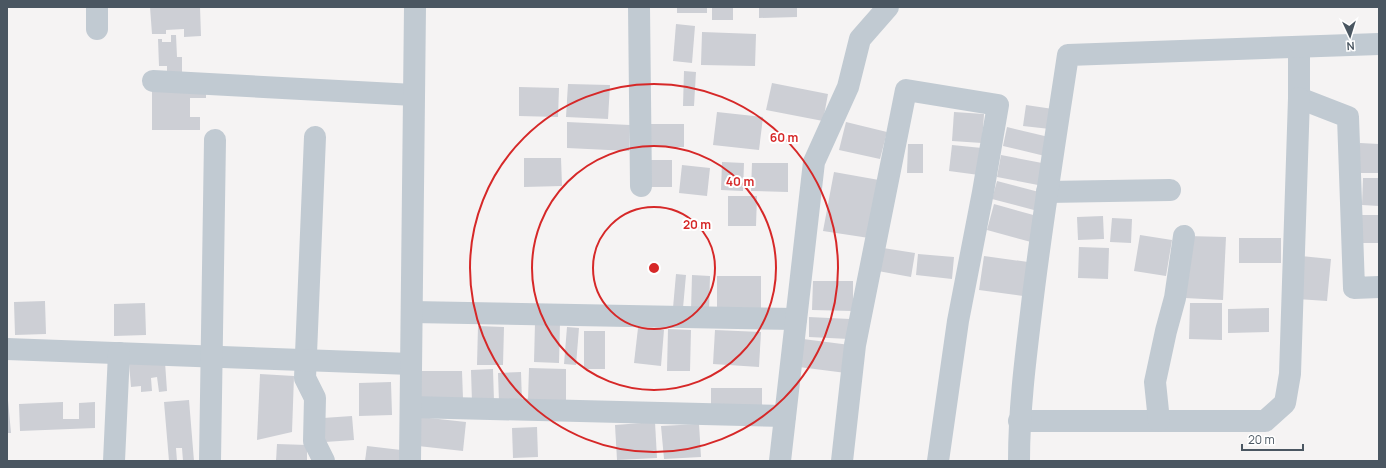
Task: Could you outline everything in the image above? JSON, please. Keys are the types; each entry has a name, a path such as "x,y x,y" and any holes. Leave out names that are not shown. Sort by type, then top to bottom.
{"street":[{"path":"97,7 97,29"},
{"path":"410,461 415,7"},
{"path":"639,7 641,186"},
{"path":"780,461 814,162 848,87 860,39 888,7"},
{"path":"1018,461 1019,422 1035,275 1068,55 1379,44"},
{"path":"1019,422 1265,421 1285,403 1290,374 1299,98 1299,47"},
{"path":"153,81 414,95"},
{"path":"842,461 855,345 906,90 998,104 983,192 958,321 938,461"},
{"path":"1299,98 1348,118 1354,288 1379,287"},
{"path":"315,137 305,378 315,398 314,441 324,461"},
{"path":"210,461 215,140"},
{"path":"1047,192 1170,190"},
{"path":"1159,421 1155,382 1175,298 1184,236"},
{"path":"412,312 796,319"},
{"path":"7,349 411,364"},
{"path":"114,461 119,353"},
{"path":"411,407 785,416"}],"building":[{"path":"150,7 200,7 201,36 184,37 184,29 166,30 166,34 152,34"},
{"path":"677,7 707,7 707,13 677,13"},
{"path":"712,7 733,7 733,20 712,20"},
{"path":"759,7 797,7 797,17 759,18"},
{"path":"676,24 695,26 692,63 673,61"},
{"path":"702,32 756,34 755,66 701,65"},
{"path":"171,35 176,35 177,57 182,57 182,72 167,73 167,66 159,66 158,39 162,39 162,42 171,42"},
{"path":"684,71 696,72 694,106 683,106"},
{"path":"772,83 828,94 823,121 766,110"},
{"path":"568,84 610,85 608,119 566,117"},
{"path":"152,87 206,87 206,98 190,98 190,117 200,117 200,130 152,130"},
{"path":"519,87 559,88 558,117 519,116"},
{"path":"1026,105 1053,109 1050,129 1023,126"},
{"path":"717,112 763,117 759,150 713,145"},
{"path":"954,112 984,114 982,143 952,141"},
{"path":"567,122 630,125 629,151 567,148"},
{"path":"846,122 887,132 880,159 839,150"},
{"path":"648,124 684,124 684,147 648,147"},
{"path":"1007,127 1053,138 1049,157 1003,146"},
{"path":"1360,143 1379,144 1379,173 1360,173"},
{"path":"908,144 923,144 923,173 907,173"},
{"path":"952,145 982,148 979,175 949,171"},
{"path":"1001,155 1042,163 1038,185 997,177"},
{"path":"524,158 561,158 562,186 524,187"},
{"path":"647,160 672,160 672,187 647,187"},
{"path":"722,162 744,163 743,191 721,190"},
{"path":"752,163 788,163 788,192 751,191"},
{"path":"682,165 710,168 707,196 679,193"},
{"path":"834,172 879,180 869,238 823,231"},
{"path":"1363,178 1379,178 1379,206 1362,205"},
{"path":"997,181 1039,192 1034,210 992,199"},
{"path":"728,196 757,196 756,226 728,226"},
{"path":"994,204 1037,216 1031,242 987,230"},
{"path":"1358,215 1379,215 1379,243 1358,243"},
{"path":"1103,216 1104,239 1078,240 1077,217"},
{"path":"1112,218 1132,219 1131,243 1110,242"},
{"path":"1140,235 1172,240 1166,276 1134,271"},
{"path":"1187,236 1226,237 1223,300 1185,298"},
{"path":"1239,238 1281,238 1281,263 1239,263"},
{"path":"1079,247 1109,248 1108,279 1078,278"},
{"path":"883,248 915,253 911,277 878,271"},
{"path":"918,254 954,257 952,279 916,275"},
{"path":"984,256 1028,262 1023,296 979,290"},
{"path":"1301,256 1331,259 1327,301 1297,299"},
{"path":"676,274 686,275 683,308 673,308"},
{"path":"692,275 710,276 709,311 691,311"},
{"path":"717,276 761,276 761,311 717,310"},
{"path":"813,281 853,281 853,311 812,310"},
{"path":"45,301 46,334 15,335 14,302"},
{"path":"145,303 146,335 114,336 114,304"},
{"path":"1190,303 1222,303 1222,340 1189,339"},
{"path":"1269,308 1269,332 1228,333 1228,309"},
{"path":"809,317 850,319 849,339 809,337"},
{"path":"535,323 560,323 559,363 534,362"},
{"path":"478,326 504,327 503,365 477,365"},
{"path":"567,327 579,328 576,365 564,364"},
{"path":"638,328 664,330 661,366 634,363"},
{"path":"668,329 691,330 690,371 667,371"},
{"path":"715,330 761,332 759,367 713,364"},
{"path":"584,331 605,331 605,369 584,369"},
{"path":"803,339 850,345 846,373 799,367"},
{"path":"165,362 167,391 159,392 157,377 151,378 152,391 141,392 141,386 131,387 129,364"},
{"path":"529,368 566,369 566,401 528,400"},
{"path":"493,369 494,402 472,403 471,370"},
{"path":"418,371 462,371 463,399 418,400"},
{"path":"521,372 522,402 499,402 498,373"},
{"path":"260,374 294,376 292,432 257,440"},
{"path":"391,382 392,415 359,416 359,383"},
{"path":"711,388 762,388 762,406 711,406"},
{"path":"8,400 11,433 7,433"},
{"path":"189,400 194,461 183,461 182,448 176,448 177,461 169,461 164,402"},
{"path":"63,402 63,419 79,419 79,403 95,402 95,428 20,431 19,404"},
{"path":"352,416 354,440 325,442 323,418"},
{"path":"420,417 466,422 463,451 418,446"},
{"path":"655,422 657,458 617,460 615,425"},
{"path":"699,424 701,457 664,459 661,426"},
{"path":"537,427 538,457 513,458 512,428"},
{"path":"277,444 307,445 307,461 276,461"},
{"path":"367,446 401,450 399,461 365,461"}]}
